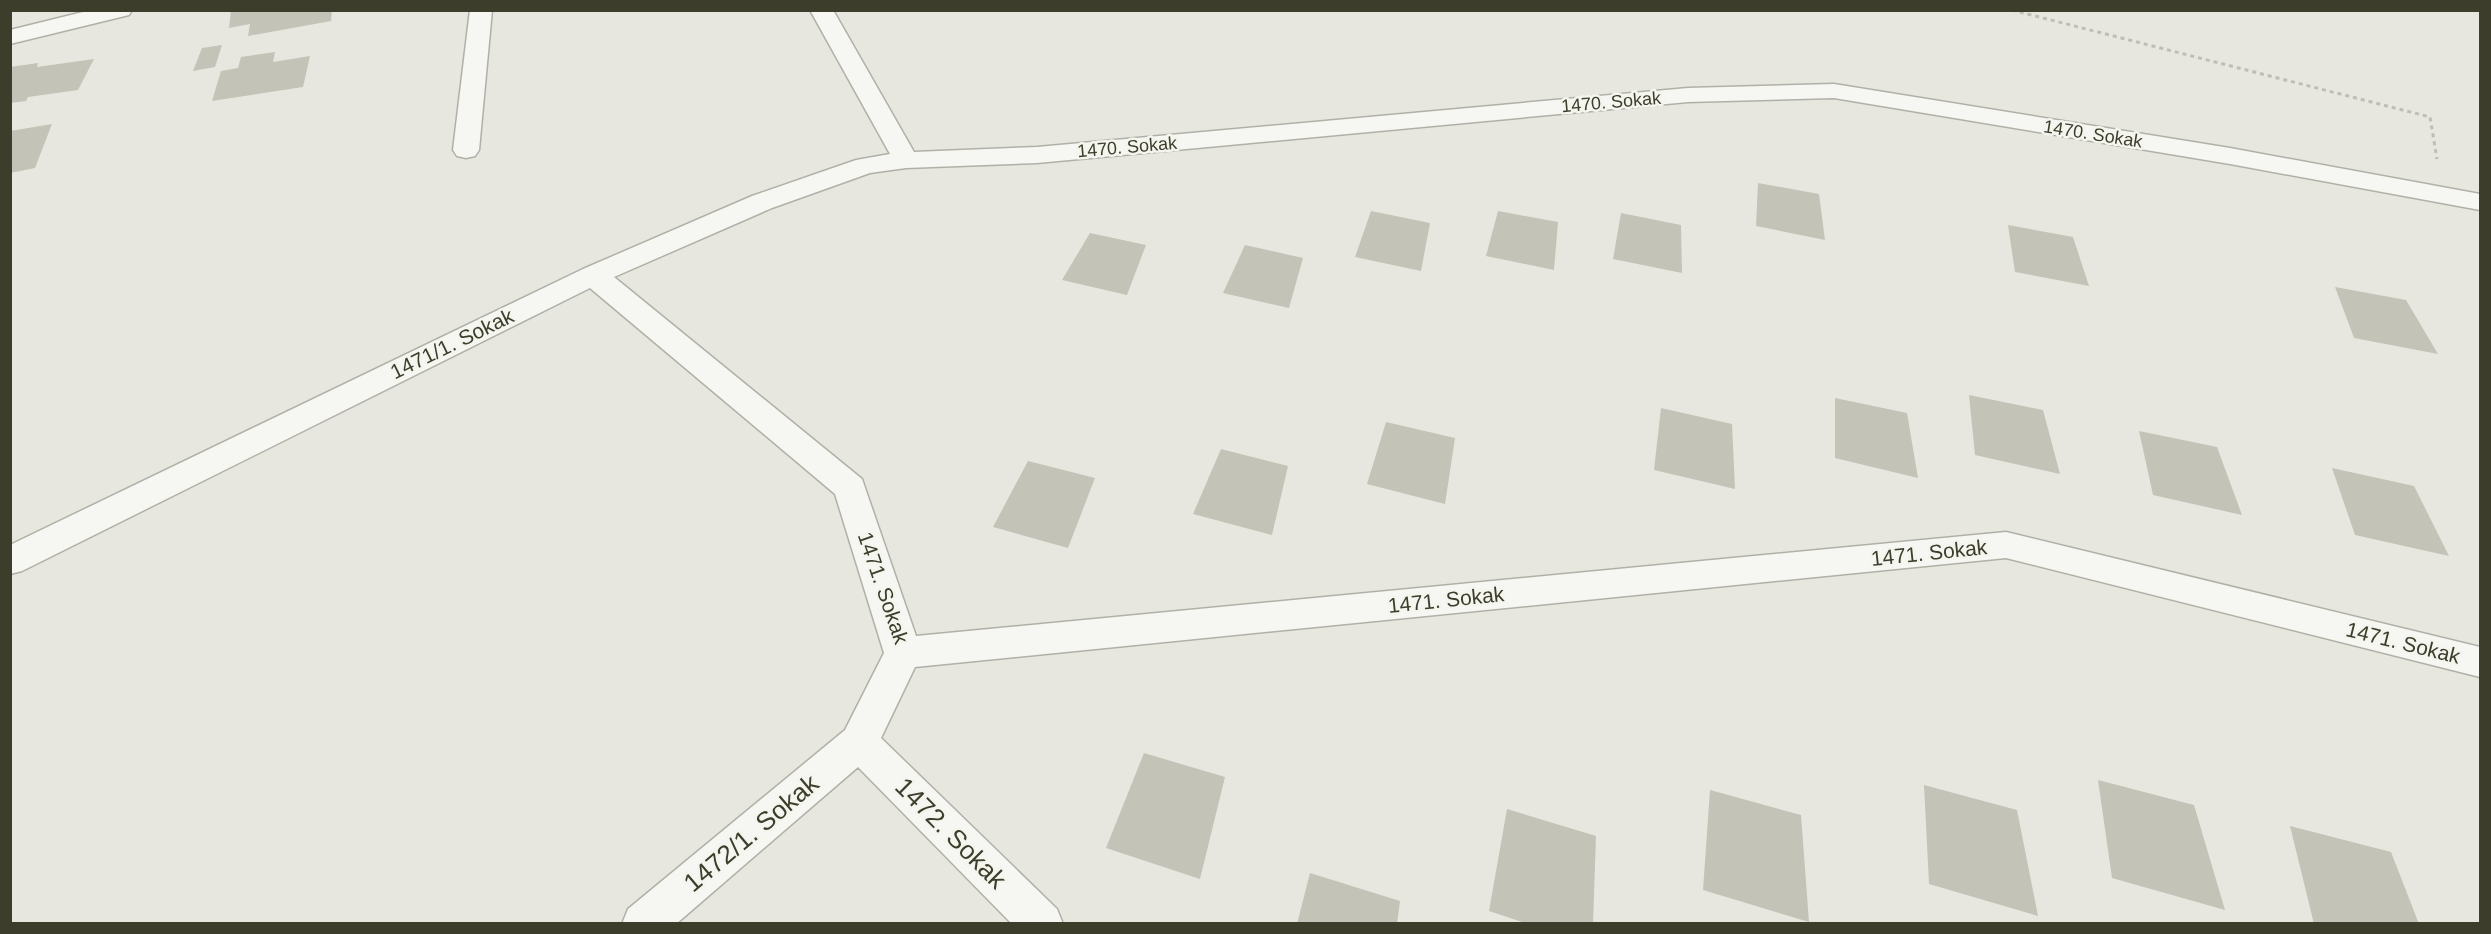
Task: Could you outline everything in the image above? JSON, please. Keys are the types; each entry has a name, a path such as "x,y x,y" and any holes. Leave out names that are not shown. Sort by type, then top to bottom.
{"street":[{"path":"10,37 121,10"},
{"path":"466,150 481,10"},
{"path":"821,10 906,160"},
{"name":"1470. Sokak","path":"906,160 1037,155 1688,95 1834,92 2230,156 2481,202"},
{"name":"1471/1. Sokak","path":"10,561 594,275 762,202 865,166 906,160"},
{"name":"1471. Sokak","path":"594,275 850,488 903,653 2006,545 2481,662"},
{"path":"859,742 903,653"},
{"name":"1472/1. Sokak","path":"643,924 859,742"},
{"name":"1472. Sokak","path":"859,742 1042,924"}],"path":[{"path":"2012,10 2430,117 2443,195"}],"building":[{"path":"231,10 332,10 331,21 248,36 250,24 229,28"},
{"path":"222,45 215,67 193,71 202,48"},
{"path":"275,52 273,62 310,56 303,87 212,101 221,71 238,68 241,57"},
{"path":"94,59 78,90 28,97 26,101 10,103 10,67 38,63 37,67"},
{"path":"52,124 35,168 10,173 10,131"},
{"path":"1758,183 1819,194 1825,240 1756,226"},
{"path":"1371,211 1430,223 1421,271 1355,257"},
{"path":"1498,211 1558,222 1554,270 1486,256"},
{"path":"1621,213 1681,225 1682,273 1613,259"},
{"path":"2008,225 2073,237 2089,286 2015,272"},
{"path":"1090,233 1146,245 1127,295 1062,280"},
{"path":"1245,245 1303,258 1289,308 1223,293"},
{"path":"2335,287 2406,300 2438,354 2354,338"},
{"path":"1969,395 2043,410 2060,474 1975,455"},
{"path":"1835,398 1907,413 1918,478 1835,458"},
{"path":"1661,408 1732,424 1735,489 1654,470"},
{"path":"1386,422 1455,438 1445,504 1367,484"},
{"path":"2139,431 2217,447 2242,515 2153,495"},
{"path":"1221,449 1288,466 1272,535 1193,514"},
{"path":"1028,461 1095,478 1068,548 993,527"},
{"path":"2332,468 2414,486 2449,556 2355,535"},
{"path":"1144,753 1225,777 1200,879 1106,848"},
{"path":"2098,780 2194,805 2225,910 2112,878"},
{"path":"1924,785 2017,810 2038,916 1929,884"},
{"path":"1710,790 1801,815 1809,922 1703,890"},
{"path":"1507,809 1596,836 1593,924 1528,924 1489,911"},
{"path":"2290,826 2391,852 2419,924 2314,924"},
{"path":"1310,873 1400,901 1397,924 1297,924"}]}
